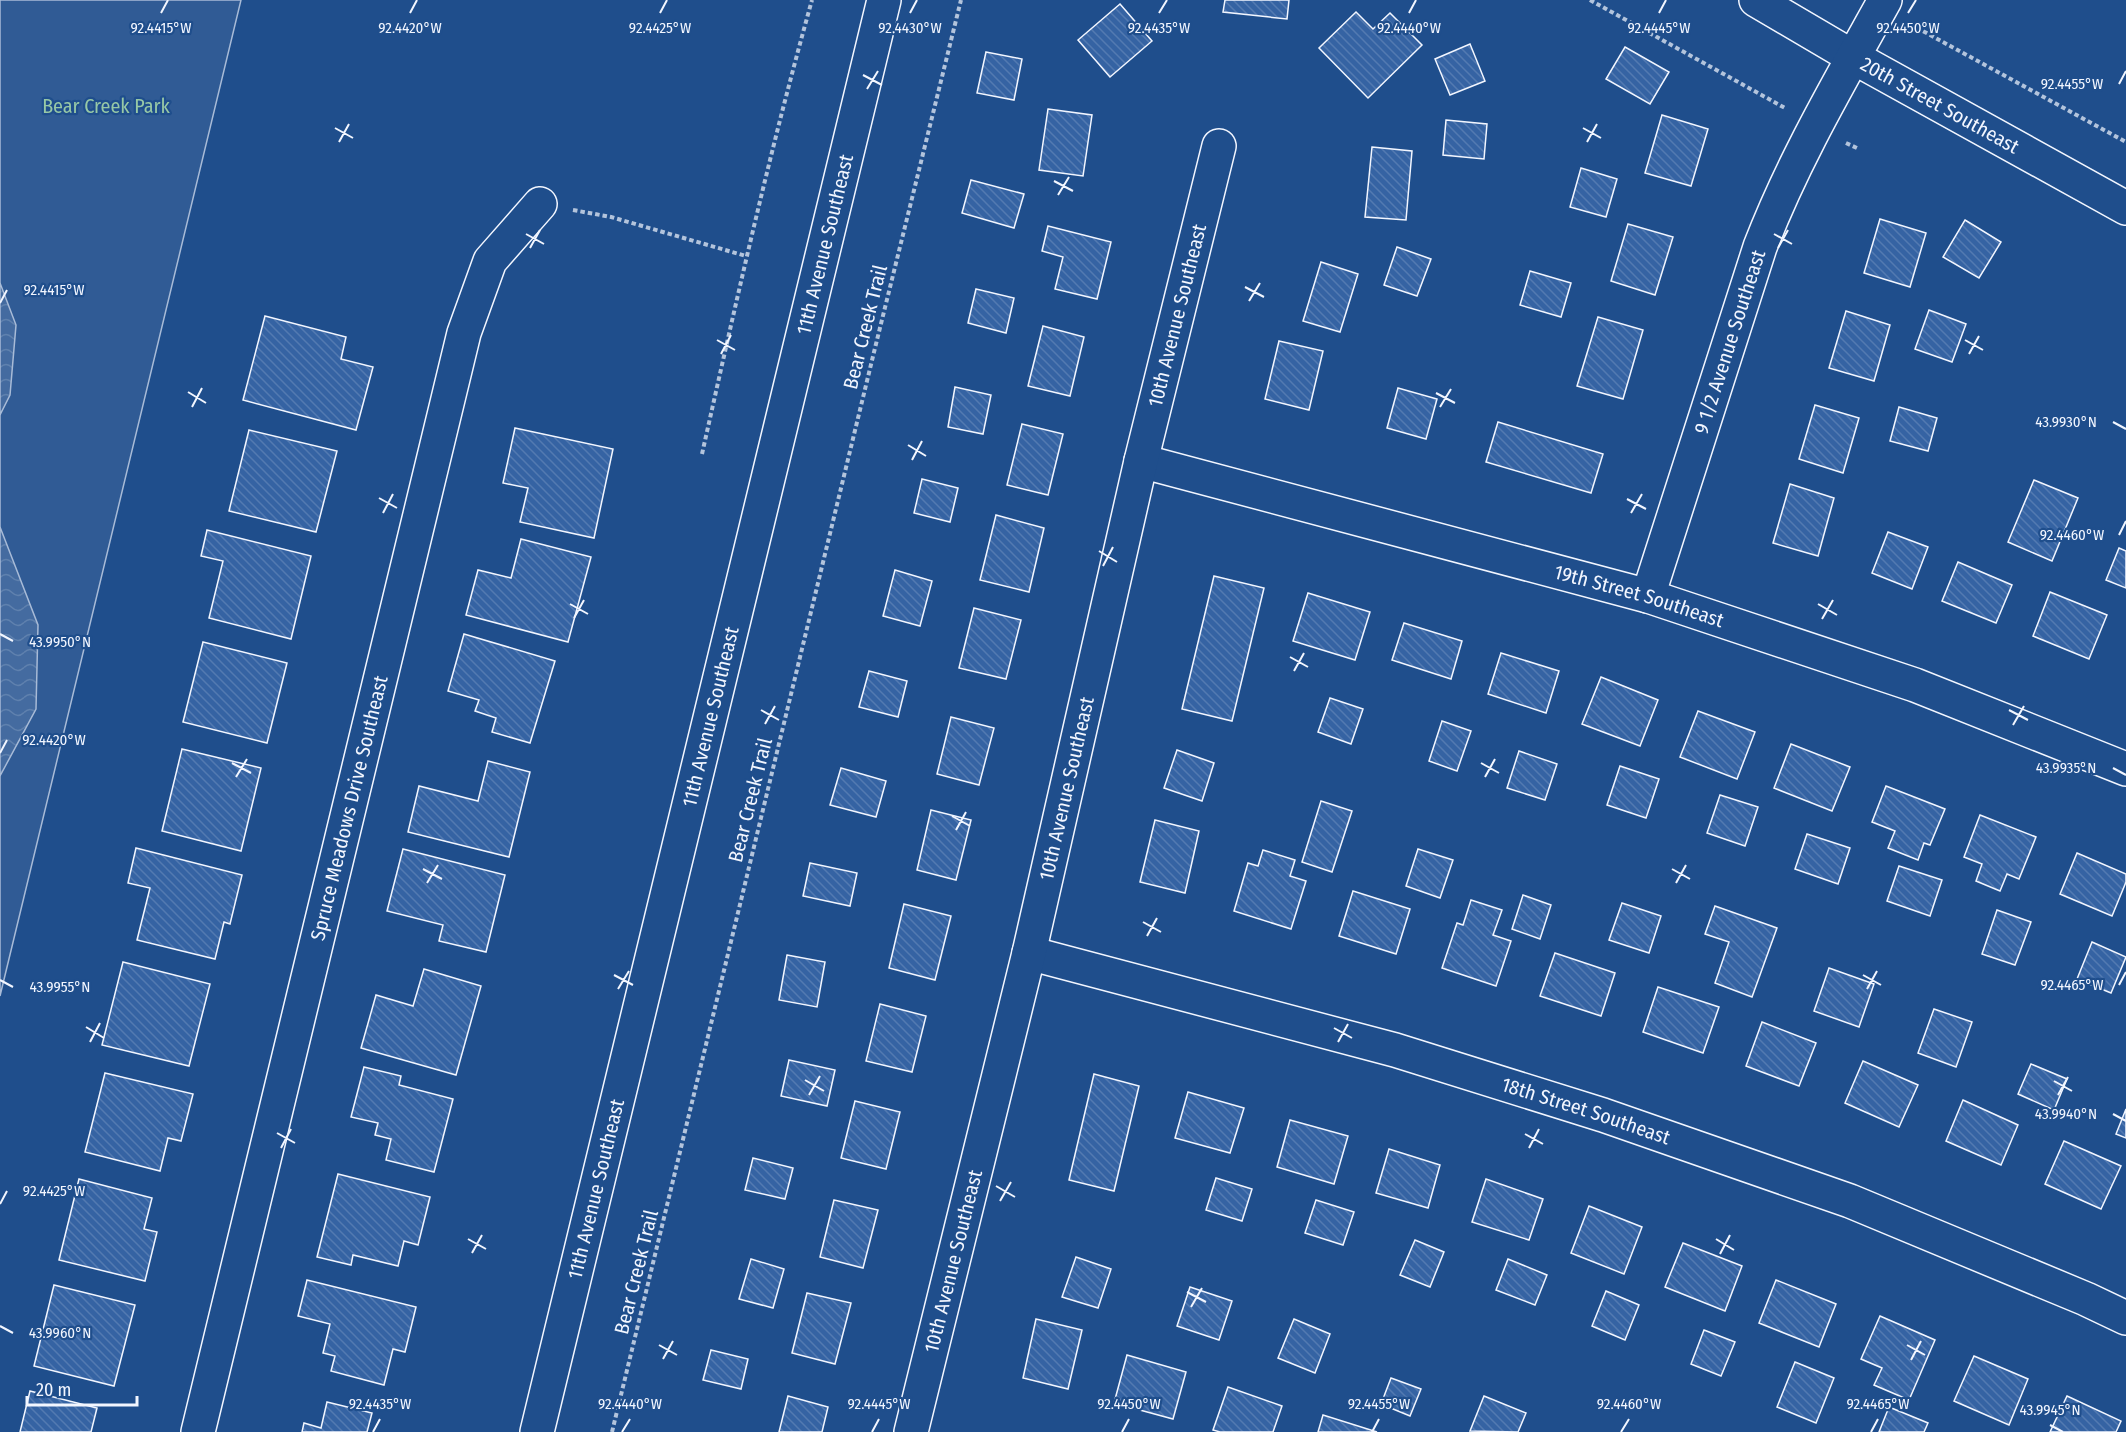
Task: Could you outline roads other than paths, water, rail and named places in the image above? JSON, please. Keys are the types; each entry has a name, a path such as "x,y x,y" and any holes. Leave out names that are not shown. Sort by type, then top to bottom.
{"street":[{"name":"11th Avenue Southeast","path":"537,1432 884,0"},
{"name":"20th Street Southeast","path":"1756,0 1853,57 2126,208"},
{"name":"9 1/2 Avenue Southeast","path":"1648,596 1756,258 1776,205 1885,0"},
{"name":"10th Avenue Southeast","path":"911,1432 1029,953 1141,461 1219,146"},
{"name":"Spruce Meadows Drive Southeast","path":"198,1432 464,333 490,261 540,204"},
{"name":"19th Street Southeast","path":"1141,461 1648,596 1915,686 2126,769"},
{"name":"18th Street Southeast","path":"1029,953 1395,1050 1603,1114 1850,1201 2086,1299 2126,1318"}],"water":[{"path":"0,283 16,325 10,395 0,415"},
{"path":"0,527 38,625 36,709 0,776"}],"park label":[{"name":"Bear Creek Park","path":"106,106"}]}
